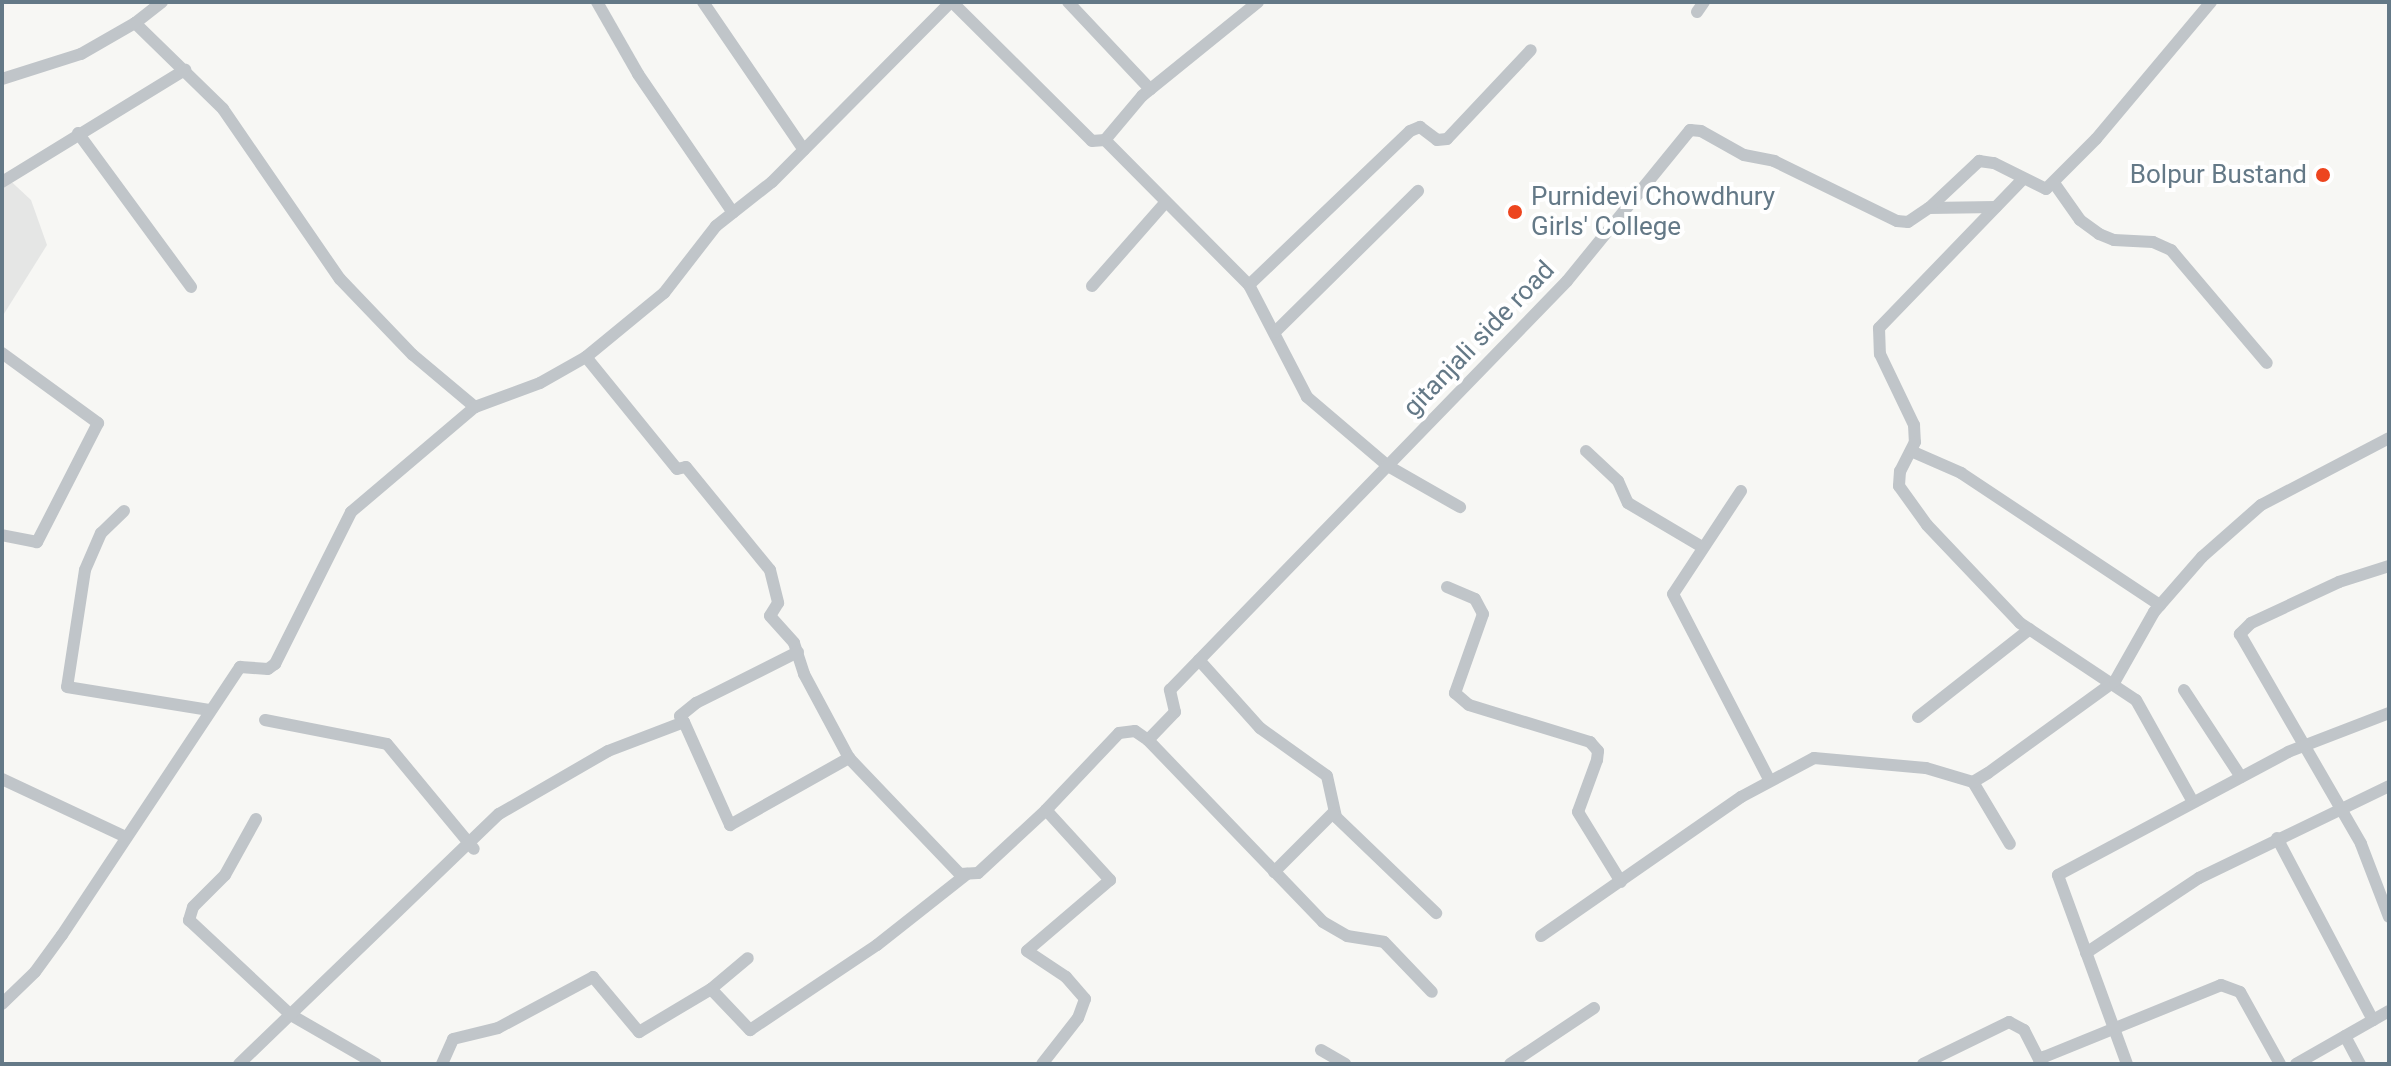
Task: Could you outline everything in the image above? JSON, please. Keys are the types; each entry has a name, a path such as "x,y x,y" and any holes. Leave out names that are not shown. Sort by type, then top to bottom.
{"street":[{"path":"2,79 81,54 135,23 162,2"},
{"path":"597,2 638,74 733,213"},
{"path":"703,2 804,150"},
{"path":"2,1004 35,972 240,667 268,669 275,664 351,512 475,407 540,383 586,357 664,293 716,226 804,150 951,2 1092,141 1105,140 1150,89 1258,2"},
{"path":"1068,2 1150,89"},
{"path":"2211,2 2054,183 2080,220 2099,234 2114,240 2153,242 2171,250 2267,363"},
{"path":"135,23 223,109 340,279 413,355 475,407"},
{"path":"1249,285 1410,131 1420,127 1437,140 1447,139 1531,50"},
{"path":"2,182 185,70"},
{"name":"gitanjali side road","path":"1148,740 1175,712 1170,690 1567,281 1690,130 1701,131 1744,155 1774,161 1897,221 1908,222 1929,208 1979,161 1994,163 2040,190 2054,183"},
{"path":"78,133 191,287"},
{"path":"1105,140 1249,285 1307,397 1388,466 1460,507"},
{"path":"2022,180 1879,328 1880,354 1914,425 1911,451 1898,479 1907,500 1979,583 2030,629 2115,681 2149,716 2193,802"},
{"path":"1275,332 1418,191"},
{"path":"1092,286 1165,203"},
{"path":"1929,208 1996,207"},
{"path":"2,353 98,423 37,542 2,535"},
{"path":"586,357 677,469 686,467 770,570 778,603 770,616 798,652 804,674 849,758 960,874 978,873 1046,810 1119,733 1135,731 1148,740 1334,930 1384,942 1398,952 1432,992"},
{"path":"1973,782 2115,681 2160,605 2202,557 2261,505 2389,438"},
{"path":"1586,451 1618,481 1628,503 1702,547"},
{"path":"1911,451 1961,473 2160,605"},
{"path":"1741,491 1677,584 1676,604 1769,779"},
{"path":"124,511 101,533 85,570 67,687 209,710"},
{"path":"2389,566 2339,582 2242,630 2241,639 2307,746 2361,844 2389,917"},
{"path":"1447,587 1475,599 1483,614 1455,693 1483,710 1590,742 1598,751 1578,812 1621,882"},
{"path":"1918,717 2030,629"},
{"path":"798,652 696,703 680,716 730,825 849,758"},
{"path":"1199,660 1260,728 1327,776 1333,786 1333,813 1274,872"},
{"path":"2184,690 2241,777"},
{"path":"2127,1064 2058,875 2241,777 2389,713"},
{"path":"265,720 387,744 473,847"},
{"path":"239,1064 473,847 499,814 608,751 684,722"},
{"path":"1541,936 1769,779 1814,758 1926,768 1973,782 2010,844"},
{"path":"2,779 126,837"},
{"path":"2086,953 2199,878 2389,786"},
{"path":"1042,1064 1078,1018 1085,999 1066,977 1027,951 1110,880 1046,810"},
{"path":"1333,813 1436,913"},
{"path":"256,819 225,875 193,907 189,920 291,1015 376,1064"},
{"path":"2277,838 2373,1020"},
{"path":"711,989 750,1030 877,945 967,874"},
{"path":"442,1064 453,1039 498,1028 593,977 639,1032 711,989 748,958"},
{"path":"1923,1064 2009,1022 2024,1030 2039,1062 2221,985 2232,985 2280,1064"},
{"path":"1510,1064 1594,1008"},
{"path":"2296,1064 2389,1011"},
{"path":"2345,1036 2360,1064"},
{"path":"1321,1050 1345,1064"}],"shaded area":[{"path":"2,173 31,200 47,245 2,317"}],"place":[{"name":"Bolpur Bustand","path":"2323,175"},
{"name":"Purnidevi Chowdhury Girls' College","path":"1515,212"}]}
